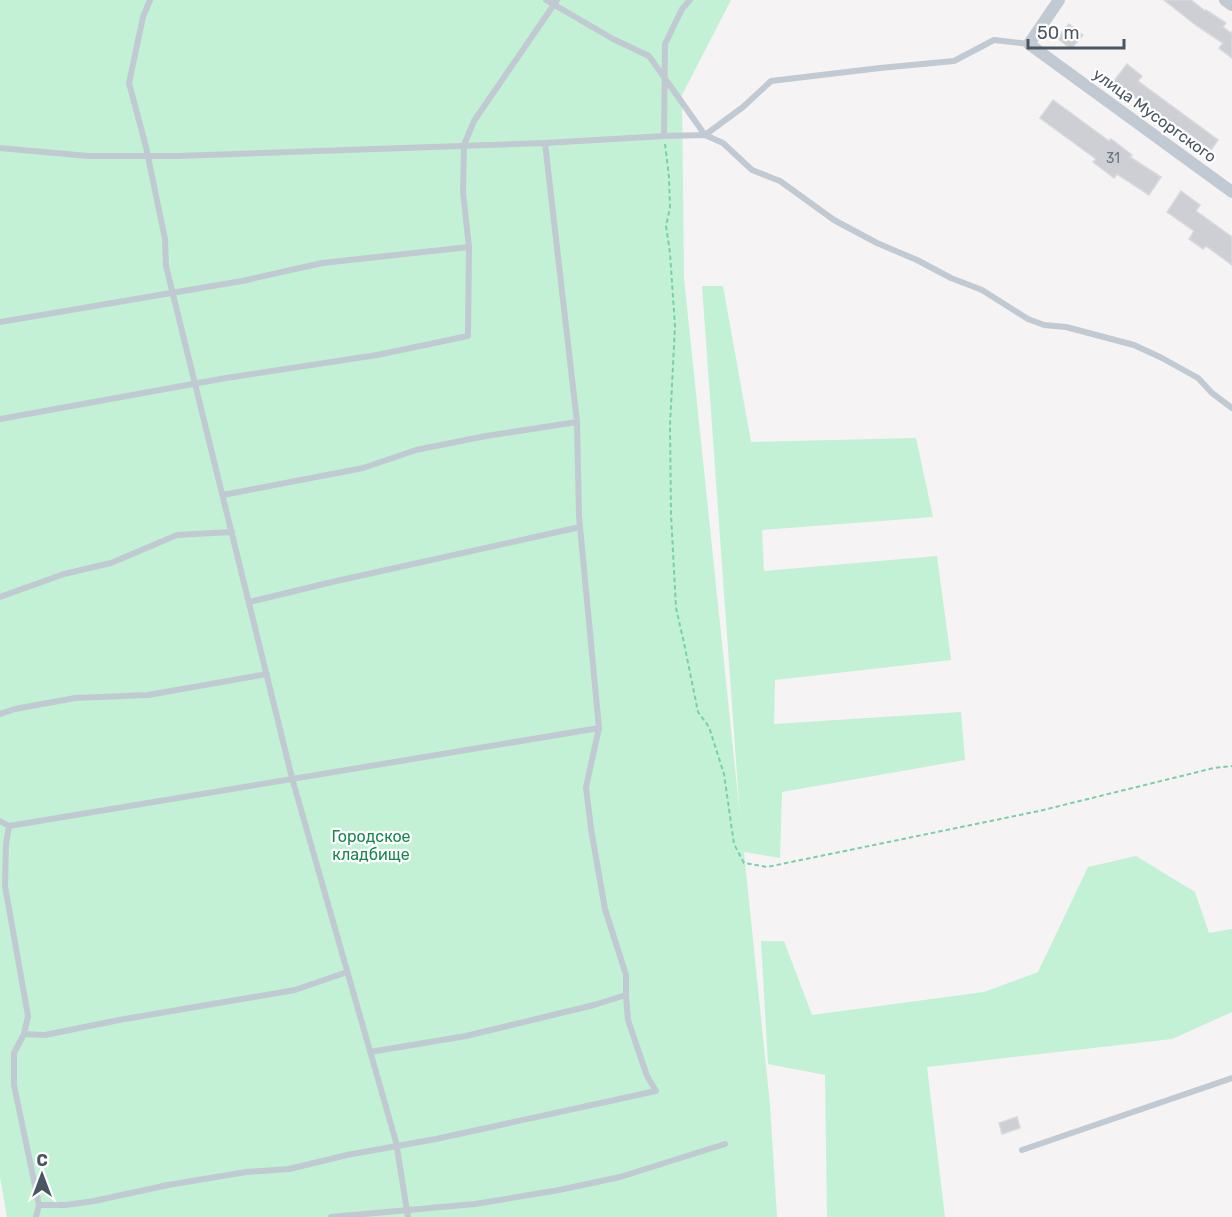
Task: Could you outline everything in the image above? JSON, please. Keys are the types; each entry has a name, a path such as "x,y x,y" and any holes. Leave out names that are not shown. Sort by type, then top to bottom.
{"street":[{"path":"1029,44 1059,0"},
{"path":"1225,0 1232,5"},
{"name":"улица Мусоргского","path":"1029,44 1232,192"}],"lane":[{"path":"150,0 143,17 129,83 148,156 165,239 166,266 292,778 396,1146 407,1214"},
{"path":"546,0 556,2 613,39 649,56 705,135"},
{"path":"663,136 665,44 682,9 690,0"},
{"path":"0,419 300,365 377,355 468,336 469,248 463,192 464,145 474,121 556,2"},
{"path":"705,135 743,107 771,81 954,62 994,40 1029,44"},
{"path":"0,148 88,156 178,156 705,135 723,143 752,170 780,181 834,220 868,238 951,278 982,290 1028,319 1044,325 1066,327 1134,345 1162,358 1198,378 1212,393 1232,408"},
{"path":"39,1205 66,1205 94,1201 168,1185 246,1172 289,1169 656,1091 647,1076 628,1020 627,975 605,909 586,787 599,728 580,527 577,422 545,143"},
{"path":"0,322 242,281 322,262 469,248"},
{"path":"223,495 363,468 416,450 577,422"},
{"path":"249,602 580,527"},
{"path":"0,597 64,574 111,563 177,535 232,532"},
{"path":"0,714 75,698 148,695 267,674"},
{"path":"0,821 9,826 599,728"},
{"path":"9,826 4,886 28,1016 24,1034 14,1053 14,1084 39,1205 36,1217"},
{"path":"24,1034 45,1035 295,990 347,972"},
{"path":"370,1052 466,1036 627,995"},
{"path":"1022,1150 1232,1078"},
{"path":"332,1217 407,1214 600,1182 620,1178 725,1144"}],"path":[{"path":"663,136 669,177 670,208 666,226 675,326 670,424 670,514 676,608 698,712 709,727 724,774 734,844 744,864 767,867 790,863 1039,811 1214,768 1232,766"}],"green space":[{"name":"Городское кладбище","path":"0,0 731,0 682,95 684,278 740,816 702,286 723,286 751,442 916,438 933,517 762,530 764,571 937,556 951,660 775,680 774,724 961,712 965,760 782,792 780,858 744,852 770,1105 777,1217 7,1217 0,1177"},
{"path":"1136,856 1195,892 1209,933 1232,929 1232,1012 1172,1039 927,1067 945,1217 827,1217 825,1075 768,1064 761,941 784,941 812,1015 984,992 1038,972 1088,867"}],"building":[{"path":"1164,0 1191,0 1226,23 1223,27 1232,32 1232,58 1219,48 1223,43"},
{"path":"1069,24 1083,35 1071,49 1057,38"},
{"path":"1127,64 1142,76 1138,81 1218,140 1211,150 1113,82"},
{"path":"1053,100 1109,141 1111,139 1132,155 1130,157 1161,177 1149,195 1117,174 1114,178 1093,162 1096,159 1040,118"},
{"path":"1181,191 1200,205 1196,211 1232,237 1232,265 1206,246 1203,249 1189,239 1194,231 1167,212"},
{"path":"1017,1117 1020,1128 1002,1134 999,1123"}]}
